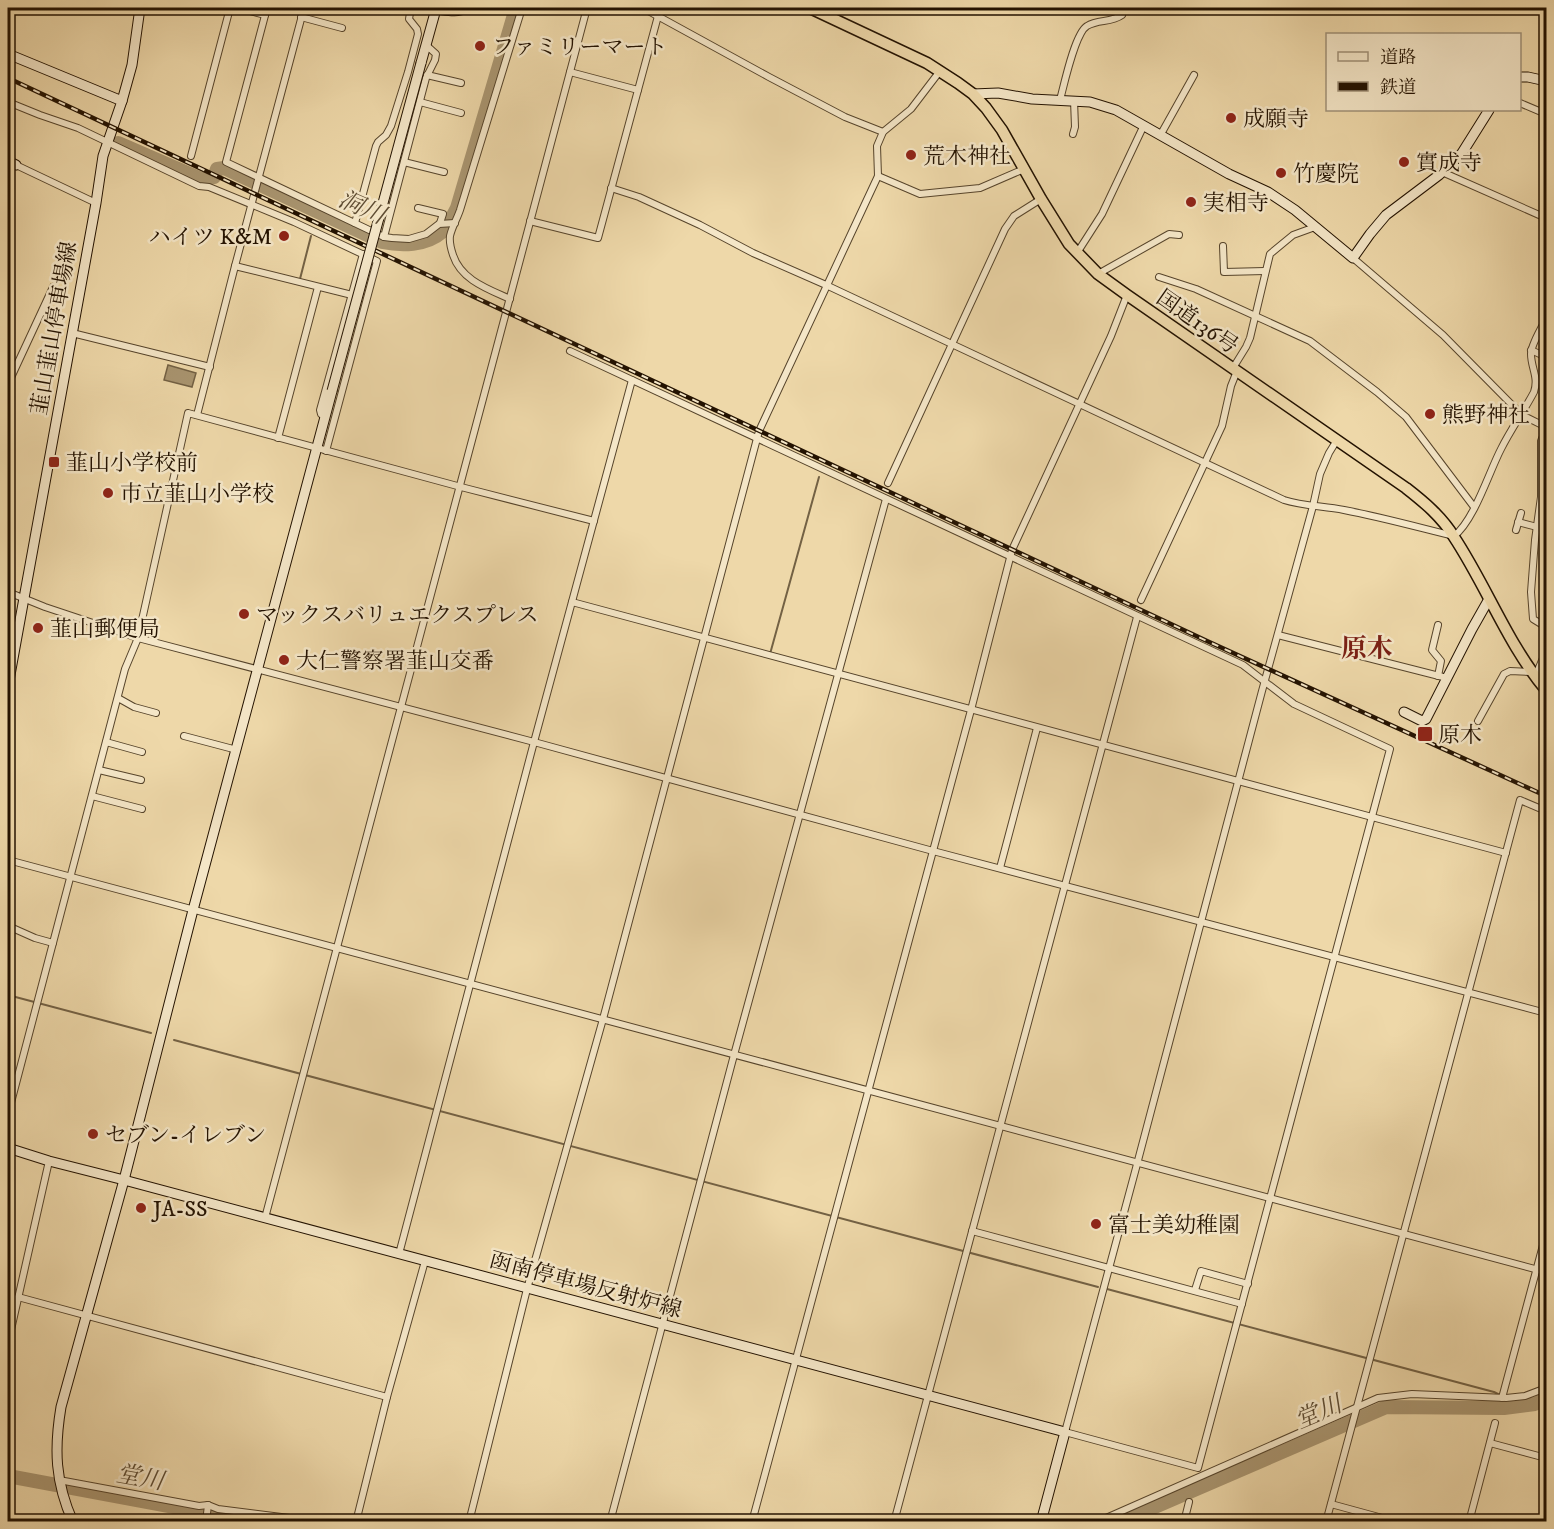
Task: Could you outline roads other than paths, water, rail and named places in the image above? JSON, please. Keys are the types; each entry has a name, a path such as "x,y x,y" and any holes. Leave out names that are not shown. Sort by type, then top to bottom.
{"highway":[{"name":"国道136号","path":"810,8 940,71 973,94 997,122 1064,237 1098,274 1419,498 1454,536 1516,648 1546,690"}],"main road":[{"name":"韮山韮山停車場線","path":"8,686 101,166 132,65 139,8"},
{"path":"73,1521 59,1480 57,1442 61,1407 124,1180 193,910 258,670 321,450 325,417 434,8 455,11 466,8"},
{"path":"8,54 122,101"},
{"path":"1521,77 1546,81"},
{"path":"973,94 998,93 1032,99 1074,100 1103,105 1124,114 1230,174 1268,192 1295,210 1353,258 1386,215 1442,172 1462,153 1488,111"},
{"path":"1404,712 1419,720 1424,720 1442,677 1489,599"},
{"name":"函南停車場反射炉線","path":"8,1148 49,1161 1065,1432"},
{"path":"1041,1521 1065,1432"}],"street":[{"path":"191,156 230,8"},
{"path":"239,8 265,15"},
{"path":"267,8 226,162 384,237 401,239 417,237 442,223 454,223"},
{"path":"197,415 303,8"},
{"path":"355,223 376,146 388,132 408,72 418,34 409,19 414,8"},
{"path":"510,299 467,277 454,258 450,236 522,8"},
{"path":"265,1218 587,8"},
{"path":"643,8 845,117 883,132"},
{"path":"1060,100 1081,30 1089,24 1112,21 1122,15"},
{"path":"530,221 598,238 658,16"},
{"path":"301,17 342,28"},
{"path":"384,237 420,102 435,60 436,54 426,45"},
{"path":"469,1521 527,1289 603,1019 757,438 878,176 877,146 883,132 911,109 940,71"},
{"path":"570,72 638,90"},
{"path":"428,75 461,83"},
{"path":"1161,134 1194,75"},
{"path":"1072,134 1075,127 1074,100"},
{"path":"8,102 40,116 78,128 199,186 209,187 294,222 377,261 321,450"},
{"path":"420,102 461,113"},
{"path":"1521,103 1546,114"},
{"path":"1077,253 1102,214 1144,125"},
{"path":"404,162 444,172"},
{"path":"12,163 96,203"},
{"path":"878,176 920,194 980,188 1024,169"},
{"path":"1442,172 1546,218"},
{"path":"611,188 639,197 700,225 753,253 1284,500 1305,506 1347,511 1454,536 1461,530 1474,507 1499,451 1534,392 1537,384 1531,350 1546,318"},
{"path":"888,483 1010,222 1018,213 1041,199"},
{"path":"418,208 442,214 442,223"},
{"path":"1141,600 1222,426 1235,370 1246,347 1255,316 1268,258 1273,251 1296,233 1315,227"},
{"path":"1098,274 1169,234 1179,235"},
{"path":"1223,246 1224,272 1265,271"},
{"path":"325,417 320,410 363,254"},
{"path":"1353,258 1443,335 1522,415 1546,428 1541,441 1541,497 1535,540 1531,603 1533,619 1546,627"},
{"path":"235,266 352,296"},
{"path":"1159,277 1196,289 1310,340 1406,417 1474,507"},
{"path":"8,384 53,287"},
{"path":"278,438 318,287"},
{"path":"752,1521 1012,550 1111,336 1127,295"},
{"path":"72,333 210,367"},
{"path":"1531,350 1546,357"},
{"path":"570,351 1243,665 1294,704 1390,749 1198,1468 1199,1477"},
{"path":"399,1254 632,380"},
{"path":"8,1113 125,669 138,638 188,413 594,521"},
{"path":"1198,1468 1065,1432 1322,467 1337,440"},
{"path":"610,1521 885,499"},
{"path":"1521,513 1517,526 1537,527"},
{"path":"8,592 24,600 138,638 1546,1013"},
{"path":"572,603 1506,853"},
{"path":"894,1521 1104,746 1137,616"},
{"path":"1278,634 1442,677 1441,661 1431,650 1438,625"},
{"path":"1478,721 1504,674 1510,671 1533,674 1546,651"},
{"path":"118,699 134,707 156,713"},
{"path":"1000,868 1037,728"},
{"path":"184,736 237,750"},
{"path":"106,742 142,752"},
{"path":"99,770 141,780"},
{"path":"92,796 142,809"},
{"path":"1326,1521 1520,800 1546,811"},
{"path":"8,860 1546,1272"},
{"path":"8,926 53,943"},
{"path":"8,1343 49,1161"},
{"path":"972,1231 1242,1304"},
{"path":"1502,1398 1546,1234"},
{"path":"356,1521 387,1397 425,1261"},
{"path":"1195,1290 1201,1271 1248,1284"},
{"path":"18,1297 387,1397"},
{"path":"1097,1521 1378,1398 1412,1394 1502,1398 1525,1396 1546,1388"},
{"path":"1469,1521 1495,1423"},
{"path":"1490,1443 1546,1458"},
{"path":"59,1480 200,1506 208,1505 218,1509 321,1521"},
{"path":"1184,1521 1189,1502"},
{"path":"1331,1504 1397,1521"},
{"path":"206,1520 208,1505"}],"waterway":[{"name":"洞川","path":"118,143 201,179 214,177 217,169 224,168 382,242 405,244 429,240 444,230 457,208 516,8"},
{"path":"300,279 311,236"},
{"path":"770,654 819,477"},
{"path":"8,995 151,1033"},
{"path":"174,1040 1098,1287"},
{"path":"1107,1289 1494,1392 1498,1394 1504,1408"},
{"name":"堂川","path":"1120,1522 1386,1407 1504,1408 1535,1404 1546,1399"},
{"name":"堂川","path":"8,1476 265,1522"}],"railway":[{"path":"8,78 1207,641 1546,796"}],"place":[{"name":"ファミリーマート","path":"480,46"},
{"name":"成願寺","path":"1231,118"},
{"name":"荒木神社","path":"911,155"},
{"name":"實成寺","path":"1404,162"},
{"name":"竹慶院","path":"1281,173"},
{"name":"実相寺","path":"1191,202"},
{"name":"ハイツ K&M","path":"284,236"},
{"name":"熊野神社","path":"1430,414"},
{"name":"韮山小学校前","path":"54,462"},
{"name":"市立韮山小学校","path":"108,493"},
{"name":"マックスバリュエクスプレス","path":"244,614"},
{"name":"韮山郵便局","path":"38,628"},
{"name":"大仁警察署韮山交番","path":"284,660"},
{"name":"原木","path":"1425,734"},
{"name":"セブン-イレブン","path":"93,1134"},
{"name":"JA-SS","path":"141,1208"},
{"name":"富士美幼稚園","path":"1096,1224"}],"district":[{"name":"原木","path":"1367,648"}]}
